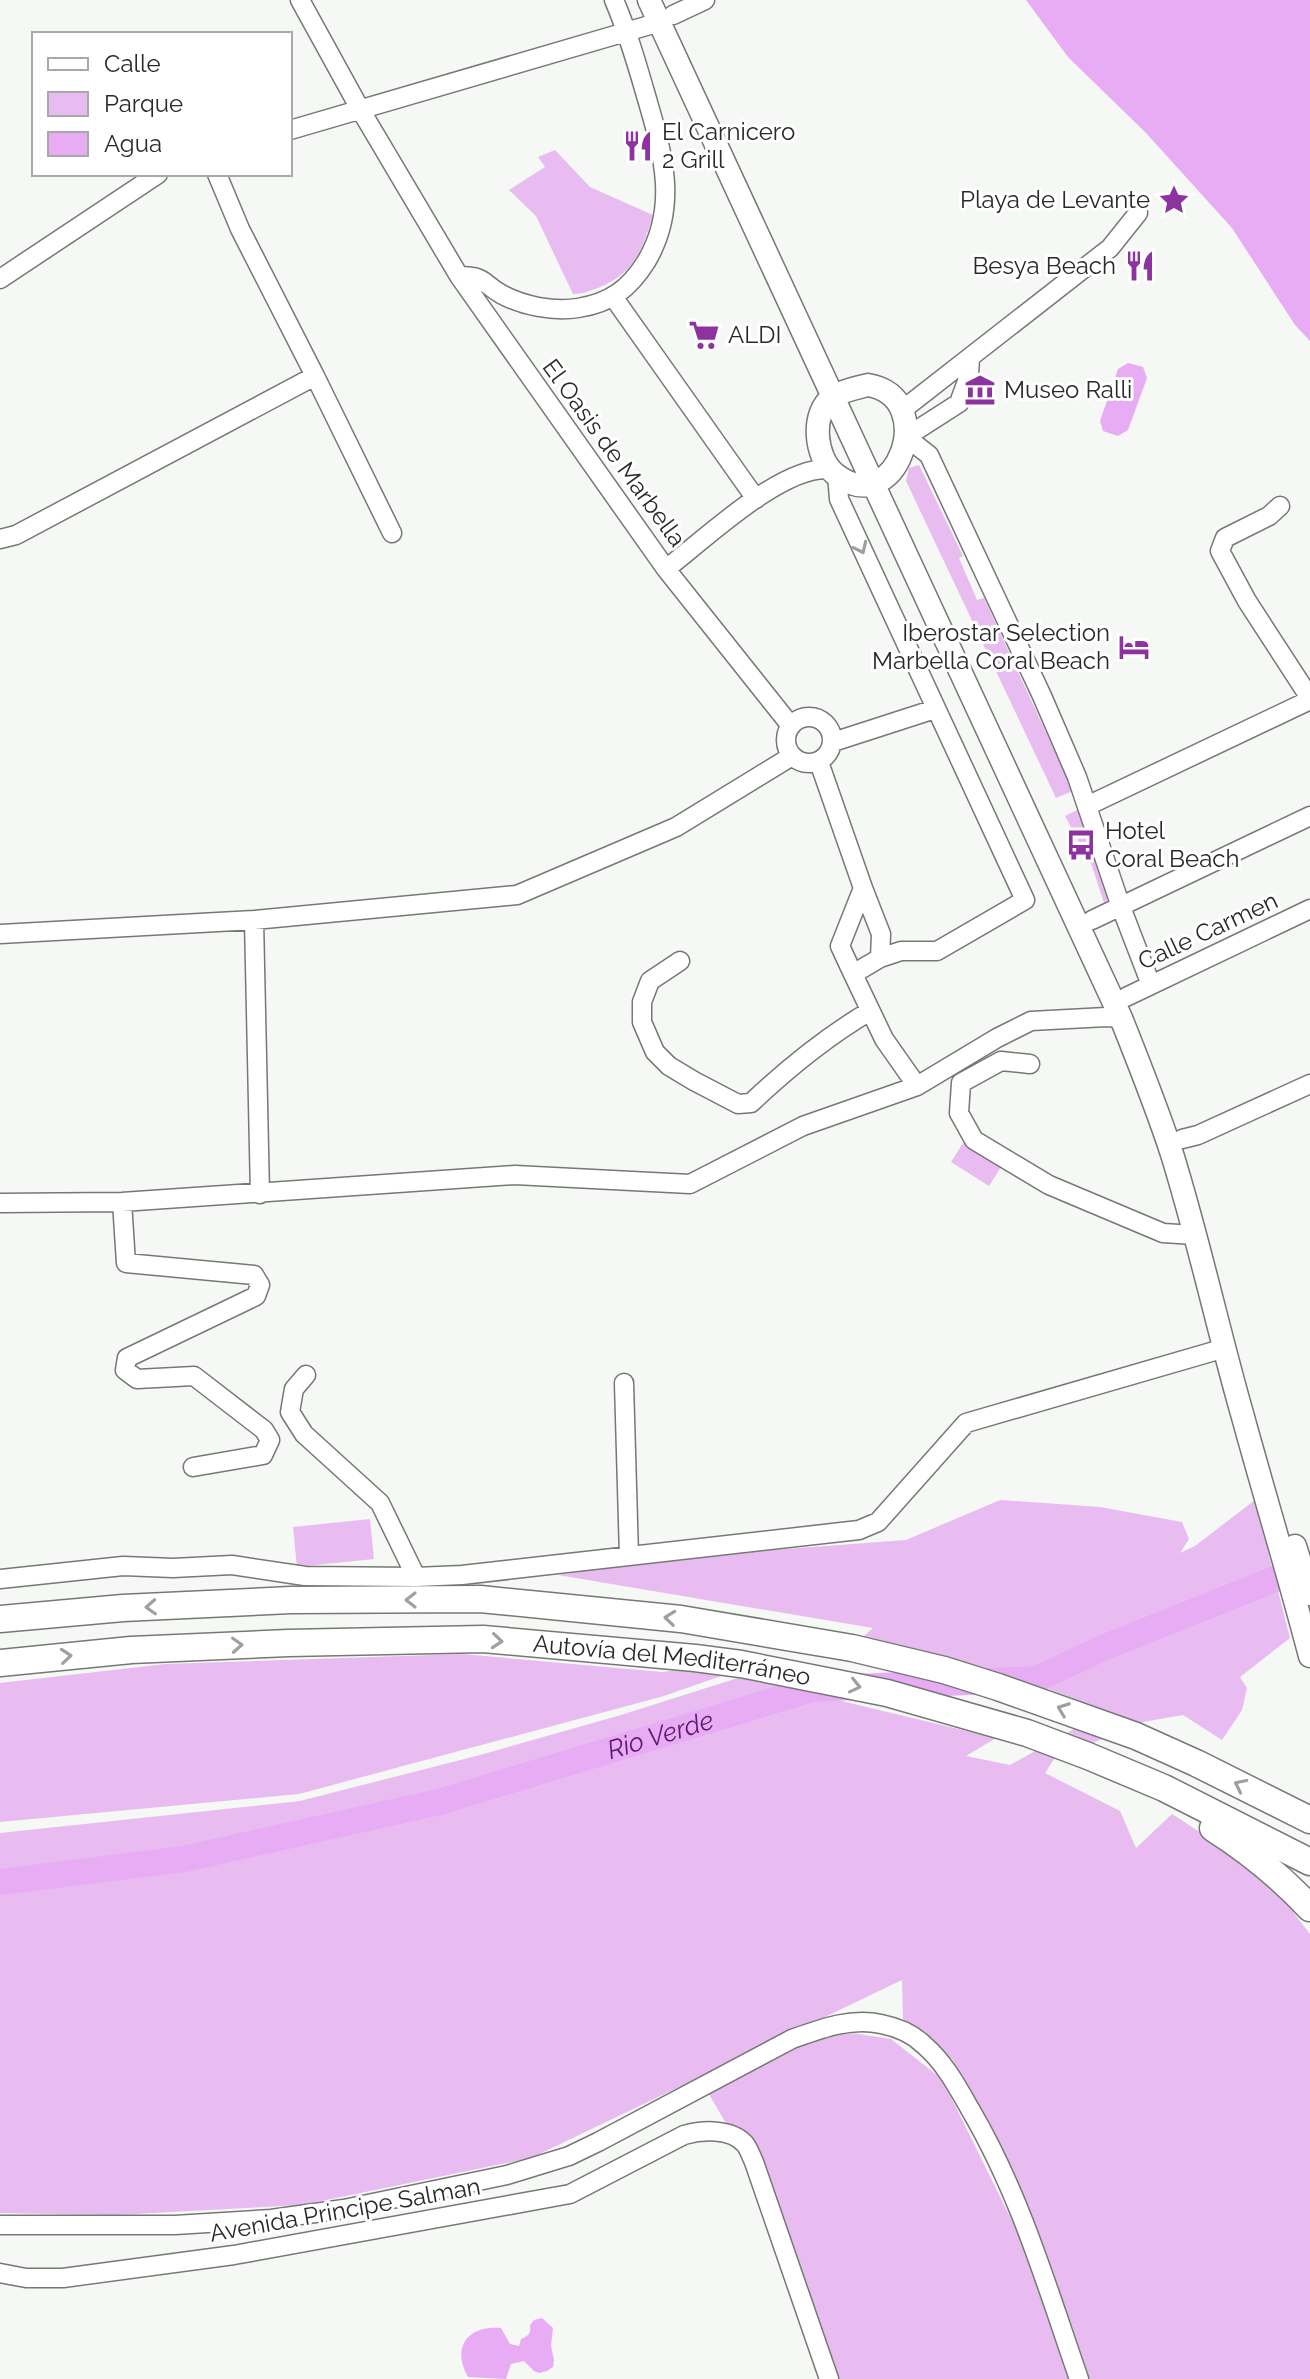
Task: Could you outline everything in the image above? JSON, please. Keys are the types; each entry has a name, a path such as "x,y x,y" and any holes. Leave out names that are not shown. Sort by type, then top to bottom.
{"highway":[{"name":"Autovía del Mediterráneo","path":"0,1619 123,1608 275,1601 480,1599 681,1619 852,1648 944,1670 1136,1736 1310,1820"},
{"name":"Autovía del Mediterráneo","path":"0,1663 147,1649 483,1639 695,1658 788,1672 887,1693 982,1719 1088,1756 1164,1788 1310,1862"},
{"path":"1164,1788 1189,1813 1270,1869 1310,1908"}],"main road":[{"path":"649,0 666,12 879,480 1124,1007 1163,1084 1182,1139 1308,1648"},
{"path":"868,385 882,388 892,396 901,411 906,437 894,470 879,480 854,483 833,472 823,456 818,437 822,410 840,394 868,385"},
{"path":"879,480 1092,920 1172,1155 1225,1348 1310,1594"}],"street":[{"name":"El Oasis de Marbella","path":"300,0 360,109 459,276 666,569 756,499 796,475 817,468 833,472"},
{"path":"459,276 476,276 503,295 539,307 577,308 614,298 638,275 655,246 665,214 663,154 628,31 614,0"},
{"path":"292,129 628,31 666,12 699,1"},
{"path":"0,279 155,176"},
{"path":"218,176 240,229 392,533"},
{"path":"901,411 1110,248 1138,213"},
{"path":"614,298 756,499"},
{"path":"970,357 969,376 959,403 906,437 929,455 1042,696 1077,777 1151,985"},
{"path":"0,539 16,535 315,376"},
{"name":"El Oasis de Marbella","path":"796,475 814,453 818,437"},
{"path":"833,472 839,499 1025,900 937,951 901,951 880,958 853,974"},
{"path":"1087,806 1310,699 1247,601 1220,551 1225,538 1269,516 1280,506"},
{"path":"666,569 791,726"},
{"path":"833,742 935,709"},
{"path":"803,718 818,718 829,728 833,742 827,755 819,762 808,764 792,756 786,739 791,726 803,718"},
{"path":"0,934 254,920 517,895 676,827 792,756"},
{"path":"819,762 881,934 880,958"},
{"path":"1092,920 1310,816"},
{"path":"863,888 840,946 884,1039 917,1086"},
{"name":"Calle Carmen","path":"1124,1007 1151,985 1310,909"},
{"path":"254,920 260,1194"},
{"path":"680,961 650,981 642,1002 642,1022 655,1052 669,1066 738,1104 751,1103 782,1073 838,1030 870,1011"},
{"path":"0,1203 122,1202 515,1175 690,1184 803,1126 917,1086 1031,1021 1106,1017 1124,1007"},
{"path":"1030,1064 1001,1061 961,1083 959,1113 974,1140 1049,1185 1163,1233 1195,1235"},
{"path":"1182,1139 1198,1135 1310,1084"},
{"path":"122,1202 126,1263 254,1275 260,1285 256,1296 127,1358 125,1370 137,1379 194,1376 264,1430 270,1440 263,1455 193,1467"},
{"path":"0,1579 123,1566 173,1568 232,1565 305,1576 462,1575 859,1530 878,1522 966,1423 1225,1348"},
{"path":"306,1375 294,1389 290,1412 304,1434 380,1503 416,1577"},
{"path":"624,1383 629,1556"},
{"path":"0,2225 189,2224 271,2219 344,2209 507,2175 569,2156 792,2039 826,2027 853,2022 879,2023 903,2031 924,2044 944,2067 984,2132 1038,2257 1079,2379"},
{"name":"Avenida Principe Salman","path":"0,2273 26,2278 63,2278 218,2257 570,2194 684,2135 694,2132 732,2134 746,2146 754,2162 829,2379"}],"green space":[{"path":"555,150 590,187 653,215 641,250 629,268 611,282 580,293 573,294 536,216 509,190 545,167 538,157"},
{"path":"919,465 963,556 959,558 977,600 984,598 1073,791 1056,798 906,481 909,468"},
{"path":"1079,809 1113,895 1104,903 1092,866 1065,816"},
{"path":"963,1143 1001,1167 989,1186 951,1162"},
{"path":"1000,1500 1100,1507 1182,1522 1189,1539 1180,1553 1195,1546 1255,1500 1290,1638 1240,1677 1247,1688 1242,1710 1222,1740 1183,1715 1143,1722 1054,1759 1045,1773 1120,1811 1136,1848 1172,1814 1264,1874 1310,1934 1310,2379 1085,2379 1065,2307 1022,2191 952,2059 903,2019 902,1980 531,2158 302,2205 115,2215 0,2213 0,1833 300,1801 480,1755 741,1677 996,1738 966,1756 1010,1765 1106,1711 1012,1675 864,1636 873,1628 558,1575 690,1556 906,1540"},
{"path":"370,1519 374,1559 297,1567 293,1527"},
{"path":"462,1654 724,1675 664,1696 299,1794 0,1822 0,1683 165,1664"},
{"path":"852,2033 891,2039 942,2079 1015,2227 1070,2379 837,2379 751,2137 727,2125 707,2091 806,2041"}],"water":[{"path":"1026,0 1310,0 1310,341 1295,325 1232,228 1146,133 1068,57"},
{"path":"1128,363 1143,367 1147,378 1128,430 1118,436 1103,431 1100,421 1118,369"},
{"path":"542,2318 553,2328 553,2367 539,2373 524,2361 511,2364 506,2379 468,2377 461,2356 466,2340 472,2334 489,2328 501,2328 510,2344 519,2346 521,2339 529,2334 534,2320"}],"waterway":[{"name":"Rio Verde","path":"0,1882 184,1859 439,1802 812,1689 1037,1679 1105,1647 1310,1565"}],"place":[{"name":"El Carnicero 2 Grill","path":"638,146"},
{"name":"Playa de Levante","path":"1174,200"},
{"name":"Besya Beach","path":"1140,266"},
{"name":"ALDI","path":"704,335"},
{"name":"Museo Ralli","path":"980,390"},
{"name":"Iberostar Selection Marbella Coral Beach","path":"1134,647"},
{"name":"Hotel Coral Beach","path":"1081,845"}]}
